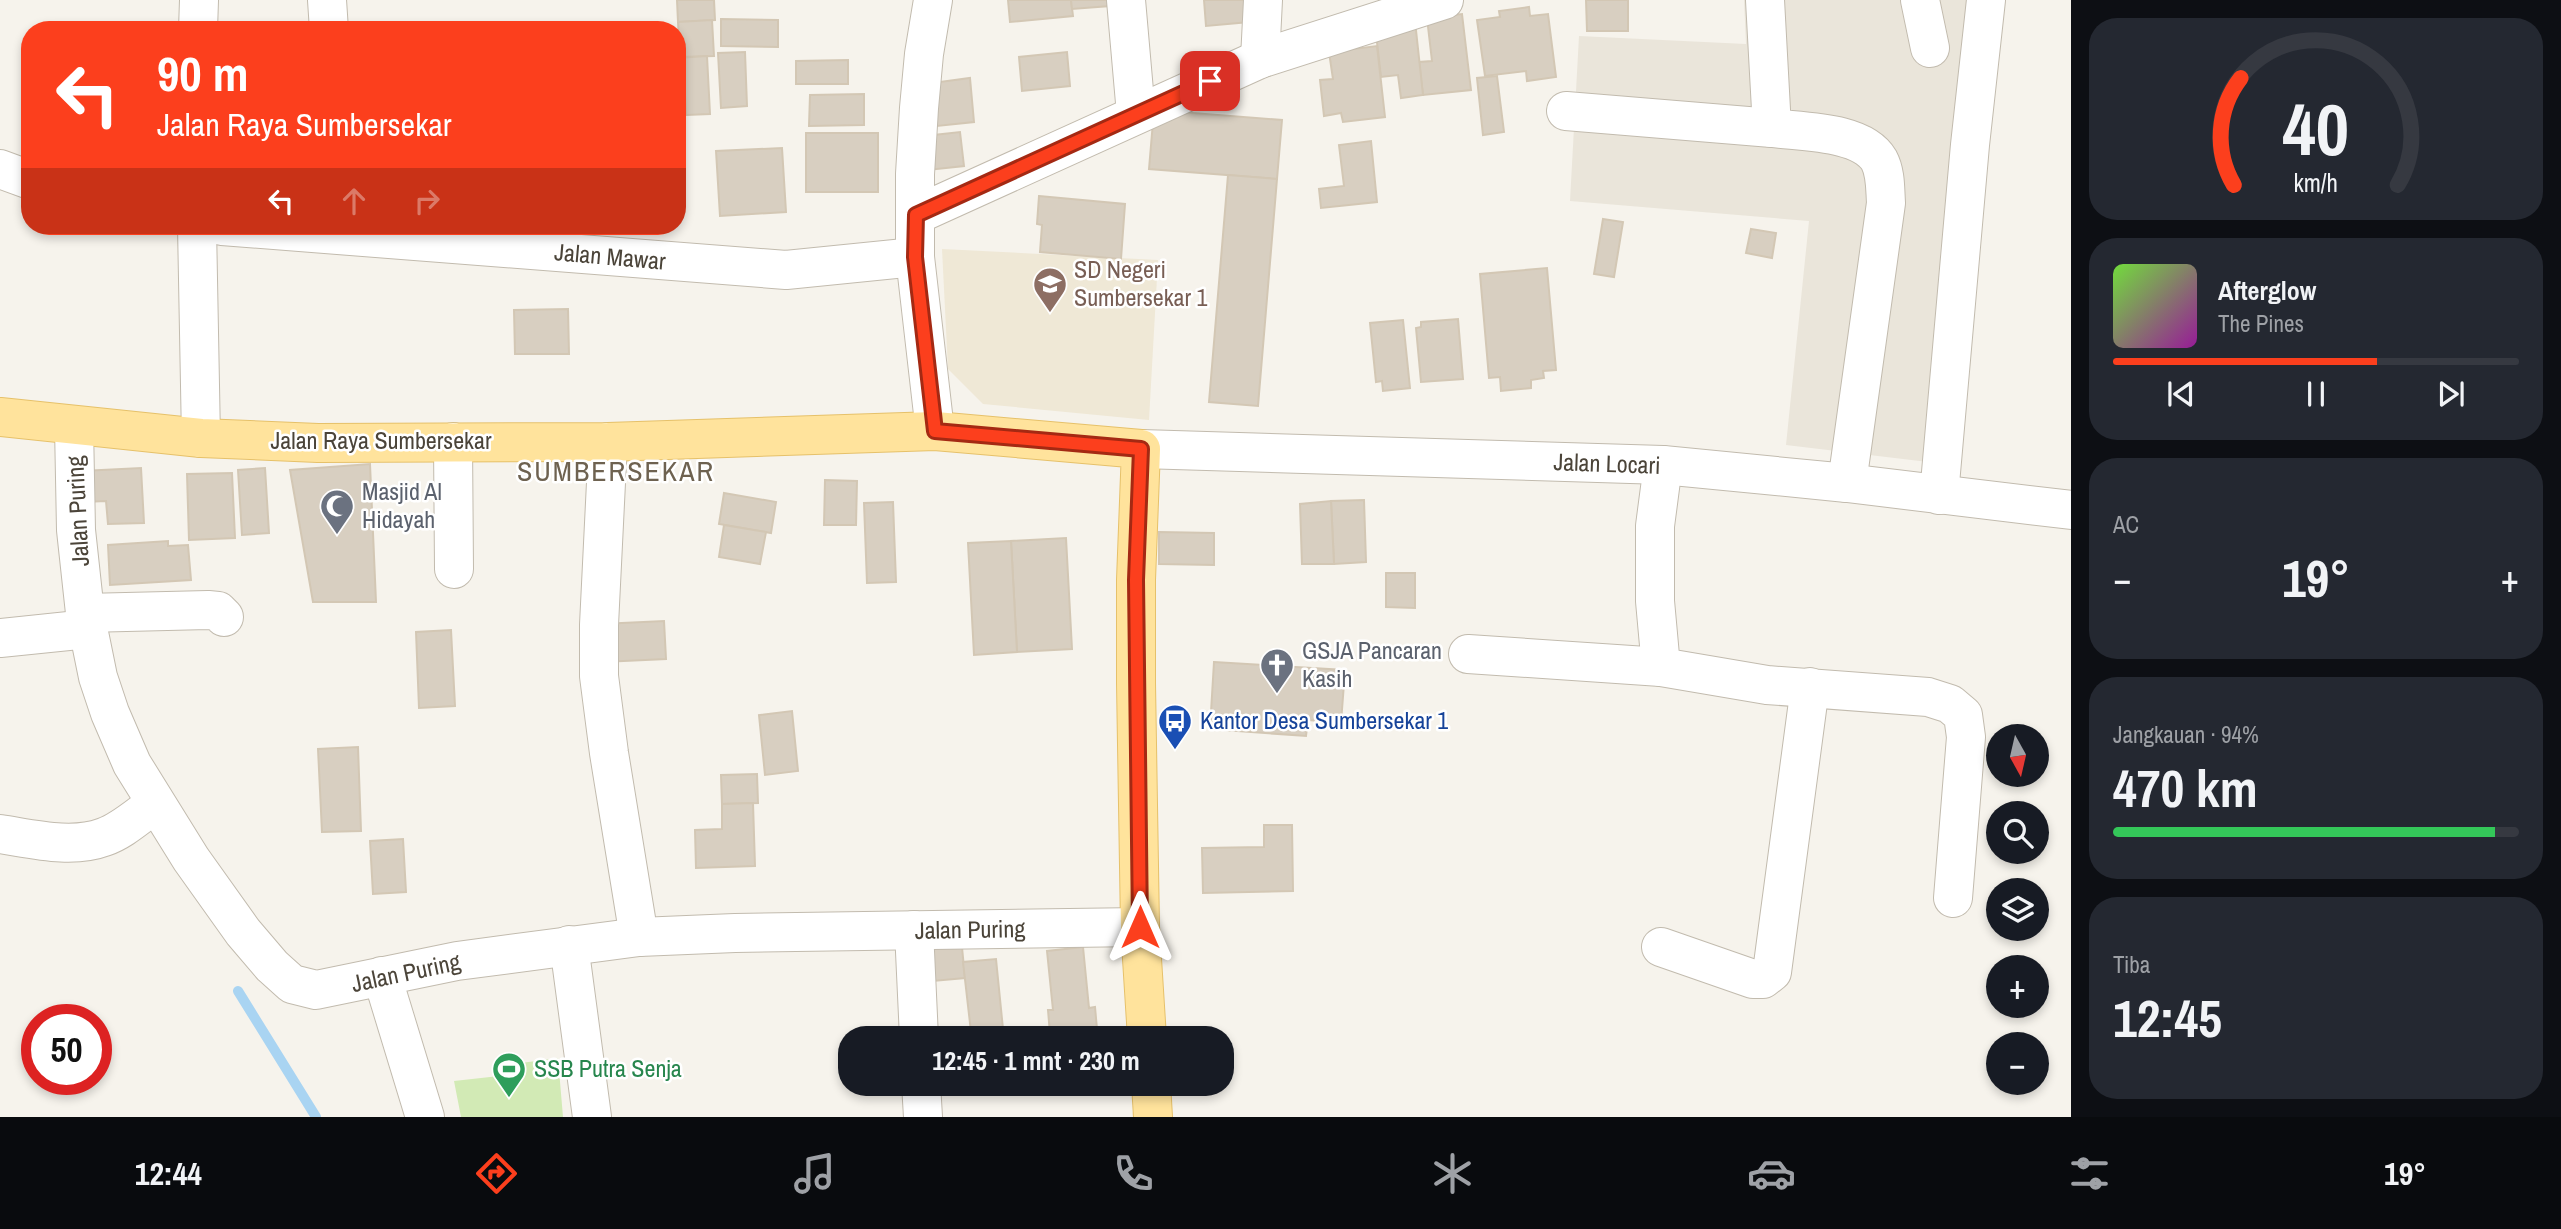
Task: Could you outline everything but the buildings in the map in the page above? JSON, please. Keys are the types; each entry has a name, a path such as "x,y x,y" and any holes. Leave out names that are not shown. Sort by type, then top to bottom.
{"main road":[{"name":"Jalan Raya Sumbersekar","path":"0,417 201,438 318,443 608,442 935,431 1141,449"},
{"path":"1141,449 1136,580 1140,927 1146,1026"},
{"path":"1152,1096 1153,1117"}],"street":[{"path":"198,21 199,0"},
{"path":"327,0 329,21"},
{"path":"933,0 919,108 915,174 915,257 935,431"},
{"path":"1126,0 1136,114"},
{"path":"1260,59 1263,0"},
{"path":"916,215 1260,59 1441,0"},
{"path":"1765,0 1772,128"},
{"path":"1920,0 1930,48"},
{"path":"1939,495 1970,145 1986,0"},
{"path":"1566,111 1772,128 1841,137 1867,145 1880,161 1886,203 1847,483"},
{"path":"0,169 21,177"},
{"path":"197,235 201,438"},
{"name":"Jalan Mawar","path":"453,235 786,270 915,257"},
{"name":"Jalan Puring","path":"74,426 76,530 87,621 98,677 110,713 132,764 155,804 243,932 272,966 292,984 316,990 457,961 639,937 1140,927"},
{"path":"453,442 454,569"},
{"path":"608,442 599,676 639,937"},
{"name":"Jalan Locari","path":"1141,449 1663,465 1847,483 2071,510"},
{"path":"1661,667 1655,601 1655,526 1663,465"},
{"path":"0,638 87,621 208,610 218,611 224,617"},
{"path":"1468,654 1661,667 1767,685 1928,697 1950,704 1963,715 1966,737 1952,898"},
{"path":"1661,947 1753,979 1763,979 1772,972 1810,687"},
{"path":"0,834 73,843 91,841 106,837 155,804"},
{"path":"914,930 918,1026"},
{"path":"569,945 592,1117"},
{"path":"382,976 425,1117"},
{"path":"922,1096 923,1117"}],"shaded area":[{"path":"1744,0 1973,0 1928,462 1786,445 1809,221 1570,201 1579,36 1746,44"},
{"name":"SD Negeri Sumbersekar 1","path":"942,249 1158,260 1149,420 983,404 948,369"}],"green space":[{"name":"SSB Putra Senja","path":"558,1058 563,1117 461,1117 454,1081 508,1075 507,1065"}],"waterway":[{"path":"238,991 316,1117"}],"place":[{"name":"SD Negeri Sumbersekar 1","path":"1050,314"},
{"name":"Masjid Al Hidayah","path":"337,536"},
{"name":"GSJA Pancaran Kasih","path":"1277,695"},
{"name":"Kantor Desa Sumbersekar 1","path":"1175,751"},
{"name":"SSB Putra Senja","path":"509,1099"}],"district":[{"name":"SUMBERSEKAR","path":"616,471"}],"route":[{"path":"1140,927 1136,580 1141,449 935,431 915,257 916,215 1210,81"}]}
